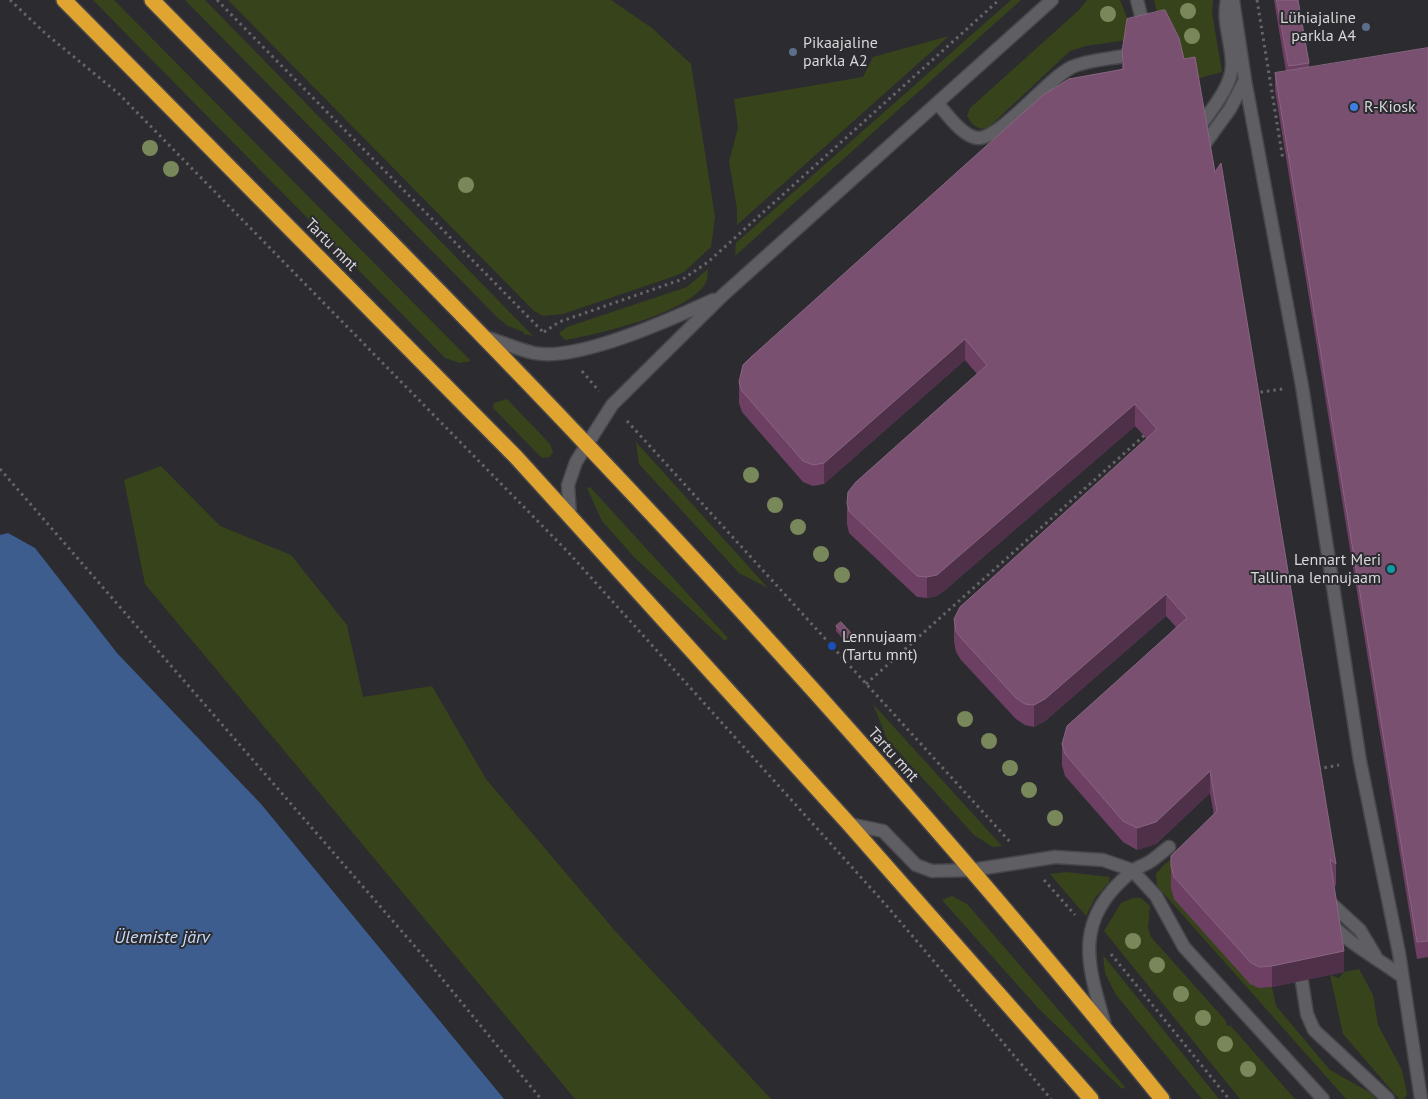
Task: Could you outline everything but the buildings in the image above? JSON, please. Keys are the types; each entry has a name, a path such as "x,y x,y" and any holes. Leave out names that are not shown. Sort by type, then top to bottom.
{"highway":[{"name":"Tartu mnt","path":"64,0 516,457 850,824 1090,1099"},
{"name":"Tartu mnt","path":"152,0 482,335 586,444 972,870 1106,1029 1162,1099"}],"street":[{"path":"570,516 568,486 576,462 612,405 722,296 1052,0"},
{"path":"1137,0 1142,10 1148,48"},
{"path":"1227,0 1224,13 1232,65 1230,79 1194,134 1188,155 1206,142 1230,109 1245,80"},
{"path":"1233,0 1245,80 1302,386 1360,761 1399,953 1400,975 1421,1099"},
{"path":"938,104 967,135 977,138 986,137 997,130 1050,82 1071,68 1124,56"},
{"path":"482,335 535,353 563,352 596,345 660,325 722,296"},
{"path":"850,824 883,830 916,865 932,871 972,870 1055,857 1103,860 1132,870 1156,896 1184,947 1323,1099"},
{"path":"1106,1029 1091,977 1088,952 1094,920 1105,900 1132,870 1152,860 1169,846"},
{"path":"1314,893 1324,917 1346,940 1377,958 1400,975"},
{"path":"1302,982 1307,1014 1314,1030 1388,1099"}],"path":[{"path":"10,0 46,34 118,93 568,552 886,905 1050,1099"},
{"path":"217,0 544,333 558,322 683,279 708,262 999,0"},
{"path":"582,372 602,394"},
{"path":"1255,383 1259,402"},
{"path":"1246,394 1302,386"},
{"path":"866,684 1154,426"},
{"path":"636,431 1016,848"},
{"path":"0,469 425,958 542,1099"},
{"path":"1318,759 1321,778"},
{"path":"1308,770 1338,765"},
{"path":"1041,875 1076,916"},
{"path":"1108,950 1229,1099"}],"green space":[{"path":"93,0 114,0 471,361 460,363 445,358"},
{"path":"185,0 205,0 533,336 523,334 524,332 508,326 498,318"},
{"path":"228,0 611,0 652,28 691,64 715,217 711,247 684,272 672,277 563,314 543,316 534,311"},
{"path":"1011,0 1021,0 735,256 736,243"},
{"path":"1087,0 1120,0 1129,22 1127,40 1086,46 1070,51 988,128 981,129 973,125 967,116 970,108 1078,11"},
{"path":"1154,0 1213,0 1212,13 1222,72 1195,79 1159,21"},
{"path":"949,36 737,225 737,209 729,161 738,128 734,99 863,77 873,57"},
{"path":"708,269 707,280 699,292 665,312 599,333 565,340 559,333 567,327 687,287"},
{"path":"507,399 550,444 553,452 550,457 542,458 493,408 494,403"},
{"path":"636,442 768,588 739,573 639,464"},
{"path":"161,466 220,526 291,555 347,625 363,697 432,686 486,779 616,932 771,1099 575,1099 145,584 124,480"},
{"path":"590,487 728,638 725,641 634,557 602,521 587,488"},
{"path":"873,704 1002,846 993,847 974,835 887,739"},
{"path":"1215,819 1259,988 1272,987 1276,1006 1330,1070 1369,1092 1376,1099 1346,1099 1157,886 1156,874"},
{"path":"1066,872 1110,877 1109,882 1095,898 1086,916 1050,874"},
{"path":"952,896 967,904 1125,1087 1122,1089 1038,1008 942,900"},
{"path":"1133,898 1141,898 1150,906 1148,928 1151,937 1226,1021 1227,1026 1230,1025 1295,1099 1240,1099 1104,931 1121,903"},
{"path":"1103,955 1219,1099 1202,1099 1116,995 1105,973"},
{"path":"1359,969 1373,995 1378,1025 1402,1070 1407,1094 1404,1099 1399,1099 1343,1034 1330,975 1339,978 1344,972"}],"water":[{"name":"Ülemiste järv","path":"8,533 35,548 117,653 261,804 504,1099 0,1099 0,535"}],"place":[{"name":"Lühiajaline parkla A4","path":"1366,27"},
{"name":"Pikaajaline parkla A2","path":"793,52"},
{"name":"R-Kiosk","path":"1354,107"},
{"name":"Lennart Meri Tallinna lennujaam","path":"1391,569"},
{"name":"Lennujaam (Tartu mnt)","path":"832,646"}]}
